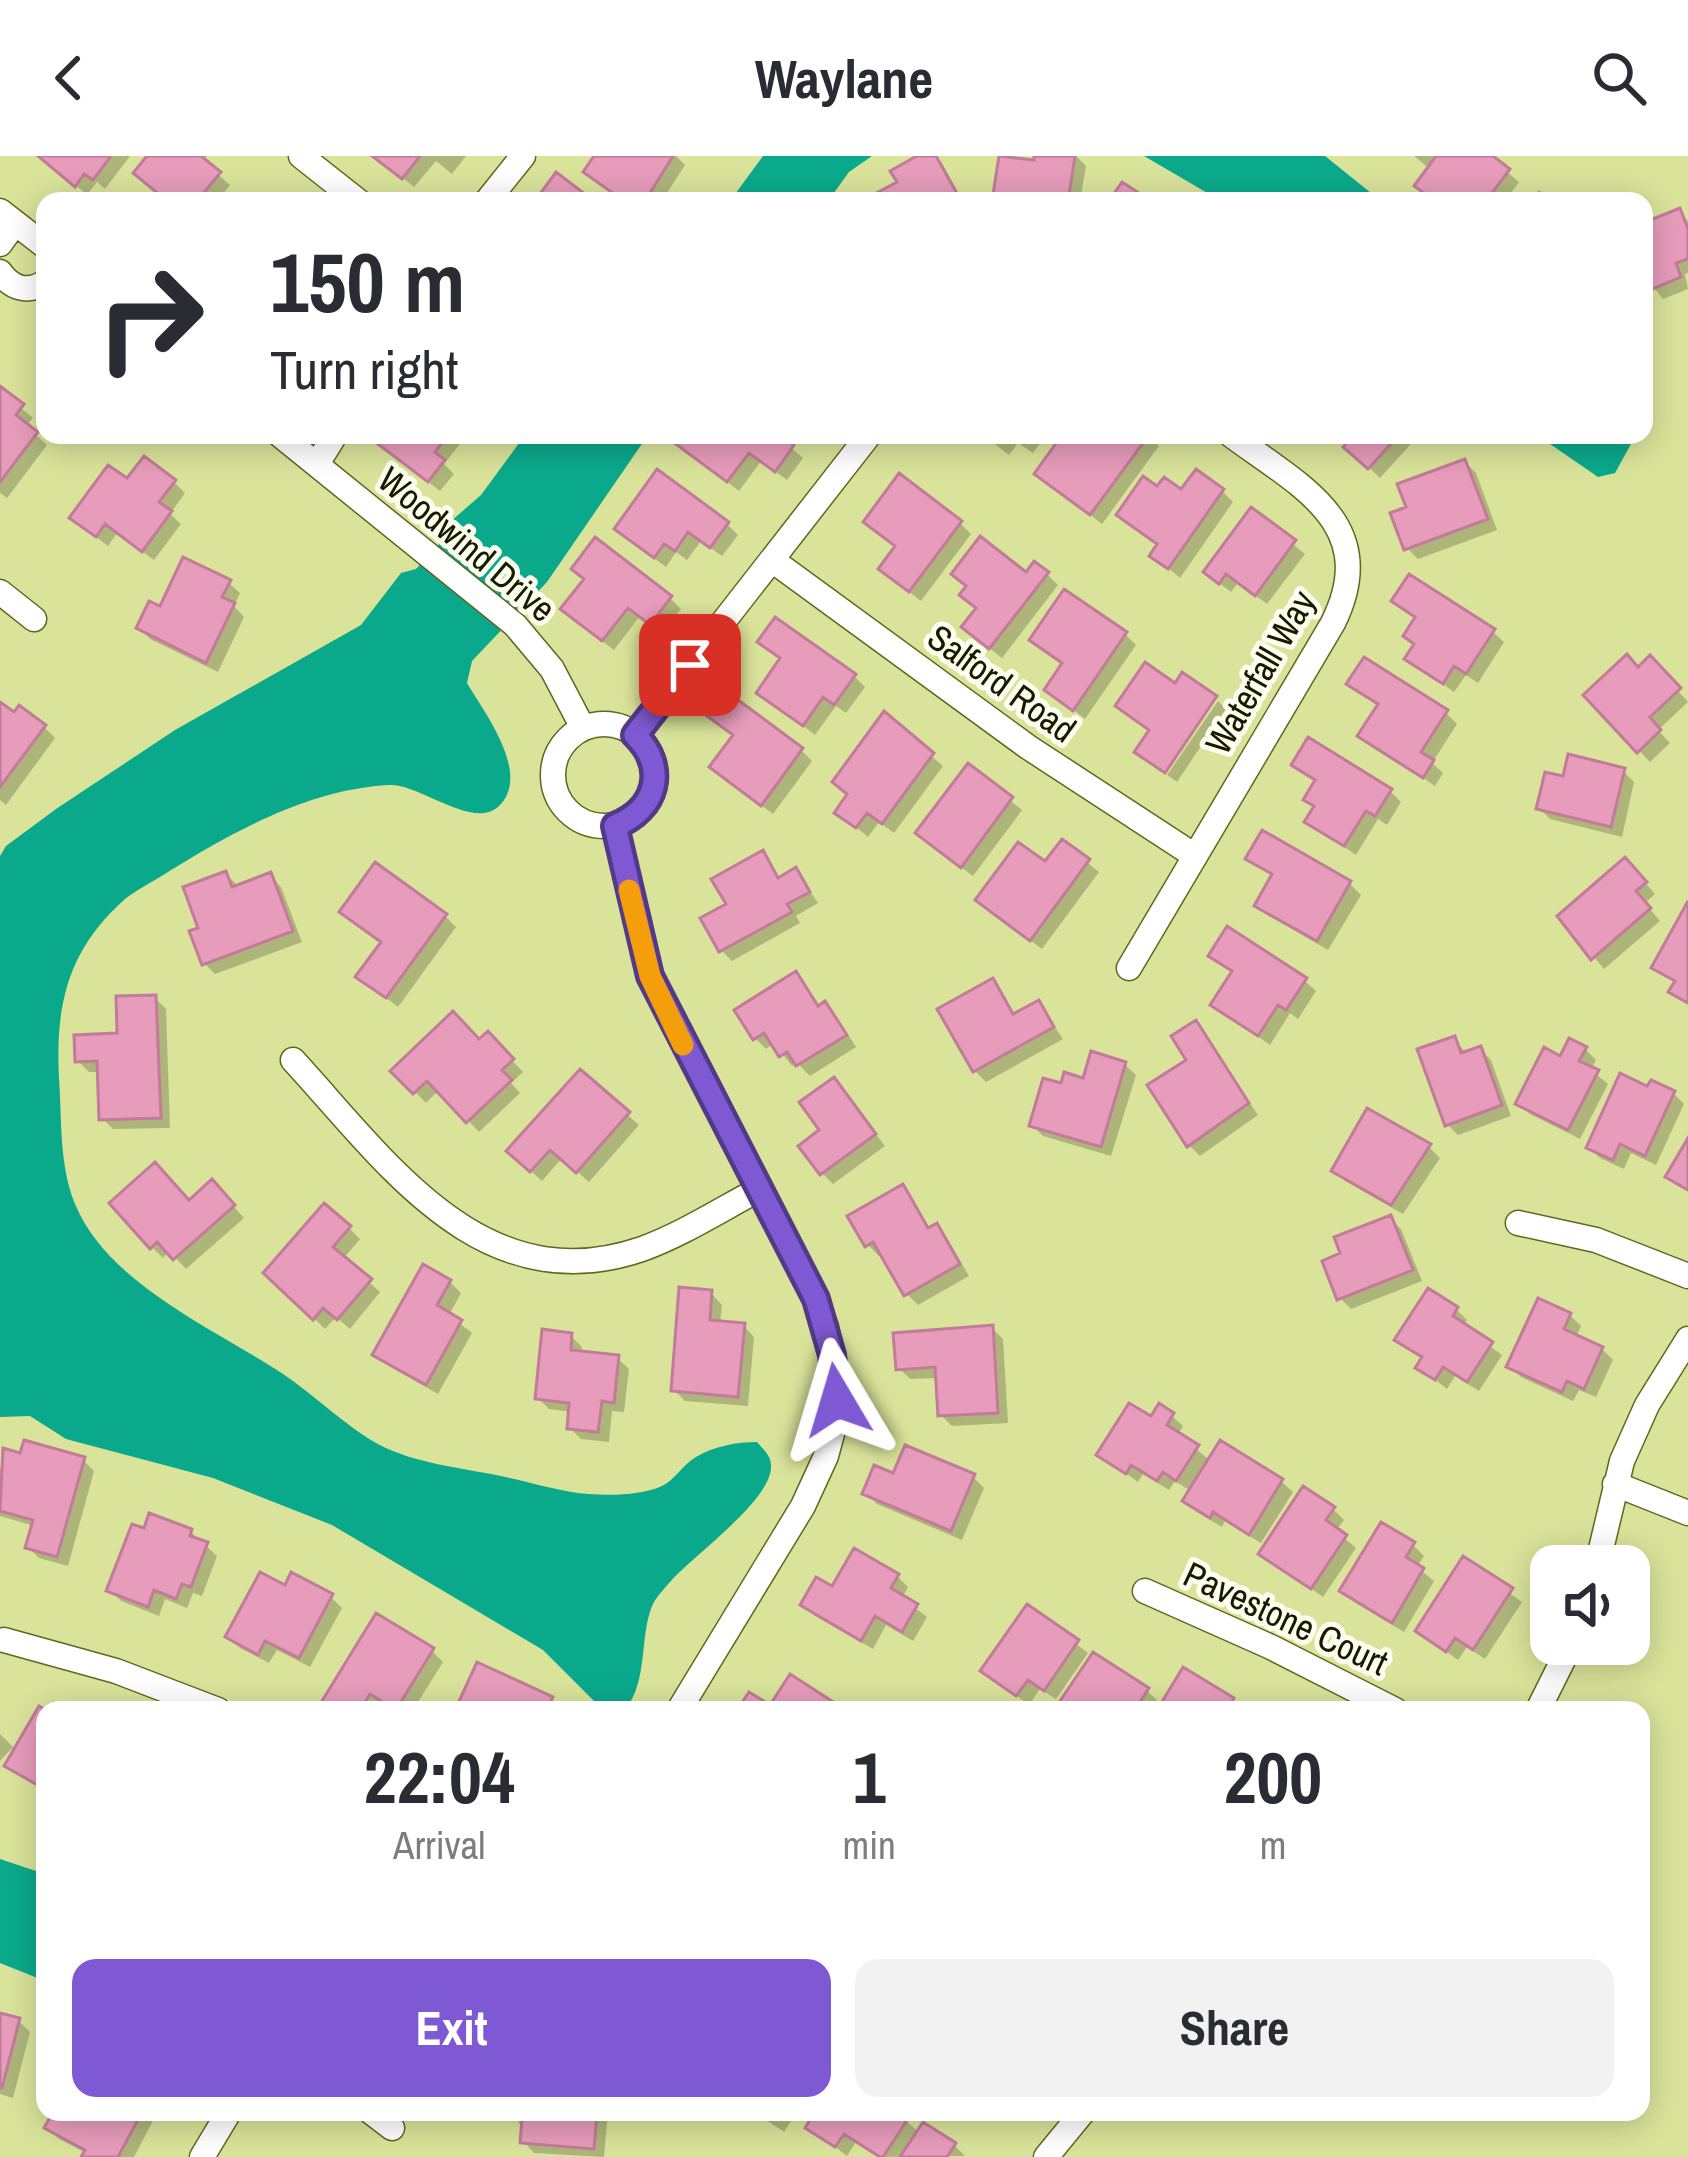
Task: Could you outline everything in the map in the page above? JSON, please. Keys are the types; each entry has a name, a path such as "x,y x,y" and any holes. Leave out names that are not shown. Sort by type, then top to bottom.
{"street":[{"path":"301,156 347,192"},
{"path":"494,192 524,156"},
{"path":"5,226 36,242"},
{"path":"2,282 28,289 36,286"},
{"name":"Woodwind Drive","path":"291,444 515,626 552,669 583,728"},
{"path":"316,464 329,444"},
{"path":"635,735 861,444"},
{"name":"Waterfall Way","path":"1129,968 1333,623 1348,589 1351,567 1341,530 1328,511 1242,444"},
{"name":"Salford Road","path":"772,560 1028,747 1195,856"},
{"path":"0,592 34,619"},
{"path":"616,725 635,735 655,764 653,792 632,819 615,826 596,826 562,806 553,770 568,739 583,728 616,725"},
{"path":"615,826 650,976 816,1299 837,1379 833,1430 803,1506 684,1701"},
{"path":"292,1060 430,1205 472,1235 505,1250 575,1261 610,1257 675,1234 758,1190"},
{"path":"1518,1223 1597,1240 1688,1276"},
{"path":"1602,1545 1615,1484 1647,1405 1688,1339"},
{"path":"1615,1484 1688,1513"},
{"name":"Pavestone Court","path":"1145,1591 1377,1701"},
{"path":"4,1640 116,1671 194,1701"},
{"path":"1542,1701 1560,1665"},
{"path":"202,2157 224,2121"},
{"path":"383,2121 392,2128"},
{"path":"1046,2157 1076,2121"}],"water":[{"path":"763,156 872,156 849,172 835,192 737,192"},
{"path":"1144,156 1325,156 1370,192 1206,192"},
{"path":"518,444 642,444 547,582 472,661 467,683 502,743 510,777 508,793 499,806 475,813 401,786 331,794 248,827 125,899 90,938 63,1003 58,1052 62,1142 75,1204 112,1258 166,1302 283,1374 354,1429 392,1451 562,1490 617,1495 662,1486 710,1450 757,1442 771,1462 768,1479 746,1510 655,1601 631,1701 594,1701 543,1650 332,1525 213,1478 66,1439 30,1416 0,1417 0,856 6,846 56,809 175,730 361,625 401,573 416,569 442,541 442,529 481,495"},
{"path":"1550,444 1631,444 1615,473 1598,477"},
{"path":"0,1859 36,1871 36,1977 0,1963"}],"building":[{"path":"38,156 111,156 93,180 84,174 75,187"},
{"path":"147,156 201,156 221,172 204,192 156,192 133,173"},
{"path":"372,156 420,156 402,179"},
{"path":"594,156 673,156 651,192 611,192 583,172"},
{"path":"917,156 936,156 956,192 879,192 897,182 890,171"},
{"path":"999,156 1034,160 1034,156 1075,156 1069,192 993,192"},
{"path":"1436,156 1493,156 1510,169 1493,192 1422,192 1414,186"},
{"path":"556,172 582,192 542,192"},
{"path":"1122,182 1137,192 1115,192"},
{"path":"1680,208 1688,229 1688,259 1676,263 1681,277 1653,289 1653,219"},
{"path":"0,386 24,404 16,415 36,435 0,482"},
{"path":"378,444 441,444 435,452 445,460 428,482"},
{"path":"676,444 794,445 775,472 749,453 727,482"},
{"path":"1056,444 1142,444 1090,515 1034,474"},
{"path":"1346,444 1391,444 1368,469 1343,447"},
{"path":"144,456 176,480 159,502 172,511 142,552 105,524 96,537 69,518 108,465 127,478"},
{"path":"1465,459 1488,519 1404,550 1390,513 1406,507 1397,484"},
{"path":"657,469 729,522 710,548 688,532 675,551 664,544 654,558 614,529"},
{"path":"1196,469 1224,489 1168,569 1149,556 1157,544 1116,515 1143,476 1157,486 1164,477 1181,489"},
{"path":"899,473 962,521 909,592 878,569 895,546 863,522"},
{"path":"1251,507 1296,540 1255,596 1226,574 1219,584 1203,572"},
{"path":"980,536 1026,572 1034,561 1049,572 989,649 961,627 976,608 959,595 966,586 951,574"},
{"path":"595,537 672,596 650,625 628,608 602,641 560,609 584,579 571,569"},
{"path":"183,557 231,580 222,597 235,603 206,663 136,628 149,601 160,606"},
{"path":"1409,574 1495,629 1466,674 1454,666 1443,684 1404,659 1414,644 1403,636 1415,617 1391,601"},
{"path":"1064,589 1127,632 1073,711 1044,690 1062,663 1029,640"},
{"path":"775,617 856,674 834,705 823,697 803,726 756,693 780,658 757,642"},
{"path":"1627,654 1638,667 1650,655 1681,688 1650,717 1661,730 1637,753 1583,695"},
{"path":"1364,657 1448,710 1421,752 1434,760 1423,778 1357,736 1378,704 1346,684"},
{"path":"1145,662 1175,683 1182,672 1217,696 1165,773 1134,752 1149,730 1115,706"},
{"path":"722,688 803,748 761,806 709,767 733,735 703,713"},
{"path":"0,702 14,712 19,705 46,725 0,787"},
{"path":"884,711 934,753 882,824 867,813 856,828 834,813 847,794 832,782"},
{"path":"1308,737 1392,789 1375,816 1366,811 1344,846 1304,822 1314,806 1303,800 1315,780 1291,765"},
{"path":"1568,754 1625,768 1611,827 1536,809 1545,772 1563,776"},
{"path":"968,763 1013,797 961,868 915,833"},
{"path":"1262,830 1351,881 1317,941 1254,906 1272,874 1245,859"},
{"path":"1062,839 1090,859 1030,941 975,900 1018,842 1045,861"},
{"path":"763,850 778,878 796,867 810,892 787,904 792,912 719,952 700,918 726,904 711,879"},
{"path":"1625,857 1647,882 1636,891 1651,908 1591,960 1557,916"},
{"path":"375,862 447,914 386,998 355,977 381,942 339,912"},
{"path":"226,871 232,887 271,872 293,931 202,965 189,931 198,928 183,887"},
{"path":"1688,901 1688,1003 1668,992 1675,981 1651,968"},
{"path":"1227,926 1307,978 1286,1010 1278,1005 1258,1036 1210,1005 1232,971 1208,956"},
{"path":"796,971 818,1006 825,1001 847,1035 796,1066 787,1052 779,1057 764,1033 753,1040 734,1010"},
{"path":"993,978 1013,1014 1039,1000 1054,1027 973,1072 937,1009"},
{"path":"156,995 161,1118 99,1120 97,1061 75,1062 74,1035 117,1033 116,996"},
{"path":"453,1011 479,1039 488,1031 514,1059 502,1070 512,1080 466,1123 427,1081 413,1094 390,1071"},
{"path":"1196,1020 1249,1103 1187,1147 1147,1085 1186,1060 1171,1036"},
{"path":"1455,1036 1461,1053 1481,1046 1502,1105 1445,1126 1417,1049"},
{"path":"1569,1038 1587,1047 1579,1061 1599,1070 1568,1130 1515,1104 1544,1047 1560,1056"},
{"path":"1091,1051 1126,1062 1101,1147 1029,1126 1043,1078 1061,1083 1064,1072 1083,1078"},
{"path":"580,1069 630,1112 576,1173 550,1150 530,1172 506,1151"},
{"path":"1620,1073 1647,1086 1651,1080 1675,1091 1645,1156 1620,1144 1613,1160 1586,1148"},
{"path":"834,1077 876,1134 820,1175 798,1146 819,1130 799,1102"},
{"path":"1367,1108 1431,1144 1391,1205 1331,1171"},
{"path":"1688,1138 1688,1190 1665,1177"},
{"path":"155,1162 189,1200 212,1179 235,1205 173,1260 157,1242 150,1249 109,1203"},
{"path":"903,1184 928,1228 937,1223 960,1264 904,1296 873,1242 865,1247 847,1216"},
{"path":"324,1203 351,1226 333,1247 372,1279 337,1320 323,1308 313,1320 263,1273"},
{"path":"1391,1215 1413,1270 1337,1300 1322,1261 1340,1253 1334,1237"},
{"path":"423,1264 451,1280 437,1305 462,1320 426,1385 372,1355"},
{"path":"679,1287 712,1290 710,1320 745,1323 738,1397 671,1391"},
{"path":"1428,1288 1458,1307 1453,1316 1493,1342 1467,1382 1443,1367 1435,1380 1415,1368 1422,1357 1394,1340"},
{"path":"1538,1298 1571,1313 1564,1329 1603,1347 1584,1389 1567,1381 1562,1392 1506,1367"},
{"path":"993,1325 998,1413 938,1416 935,1367 896,1370 893,1333"},
{"path":"542,1329 572,1333 571,1350 619,1355 614,1403 602,1401 598,1432 567,1429 569,1403 535,1399"},
{"path":"1129,1403 1151,1416 1159,1403 1174,1413 1167,1425 1199,1445 1176,1481 1163,1472 1157,1481 1131,1465 1126,1474 1096,1455"},
{"path":"24,1440 85,1457 57,1557 25,1548 33,1520 0,1511 3,1448 20,1453"},
{"path":"1220,1440 1283,1479 1249,1535 1213,1512 1210,1518 1182,1501"},
{"path":"905,1445 975,1474 951,1531 862,1494 874,1465 893,1473"},
{"path":"1303,1486 1335,1507 1326,1520 1347,1535 1311,1589 1258,1554"},
{"path":"149,1513 192,1529 190,1536 208,1542 191,1587 182,1584 176,1599 154,1590 148,1607 106,1591 132,1524 144,1528"},
{"path":"1381,1522 1415,1542 1406,1557 1424,1568 1392,1623 1339,1591"},
{"path":"854,1548 899,1574 891,1588 918,1604 902,1632 875,1616 861,1641 800,1605 816,1577 832,1586"},
{"path":"1463,1556 1513,1588 1473,1650 1455,1638 1446,1652 1415,1631"},
{"path":"260,1572 285,1585 291,1572 333,1594 299,1658 265,1641 258,1655 225,1637"},
{"path":"1027,1604 1079,1640 1044,1691 1028,1680 1016,1696 980,1671"},
{"path":"376,1613 434,1648 402,1701 381,1701 370,1694 366,1701 322,1701"},
{"path":"1093,1652 1149,1688 1141,1701 1060,1701"},
{"path":"477,1662 553,1697 551,1701 459,1701"},
{"path":"1183,1667 1234,1698 1232,1701 1162,1701"},
{"path":"790,1674 832,1701 773,1701"},
{"path":"749,1692 764,1701 743,1701"},
{"path":"36,1711 36,1784 4,1766"},
{"path":"0,2013 20,2018 2,2088 0,2088"},
{"path":"48,2121 137,2121 118,2157 81,2157 85,2150 44,2128"},
{"path":"522,2121 596,2121 594,2149 520,2143"},
{"path":"809,2121 906,2121 883,2157 844,2134 835,2147 805,2128"},
{"path":"923,2122 956,2143 947,2157 900,2157"}],"slow traffic":[{"path":"629,890 650,976 683,1045"}],"route":[{"path":"690,665 635,735 655,764 653,792 632,819 615,826 650,976 816,1299 837,1379 837,1400"}]}
